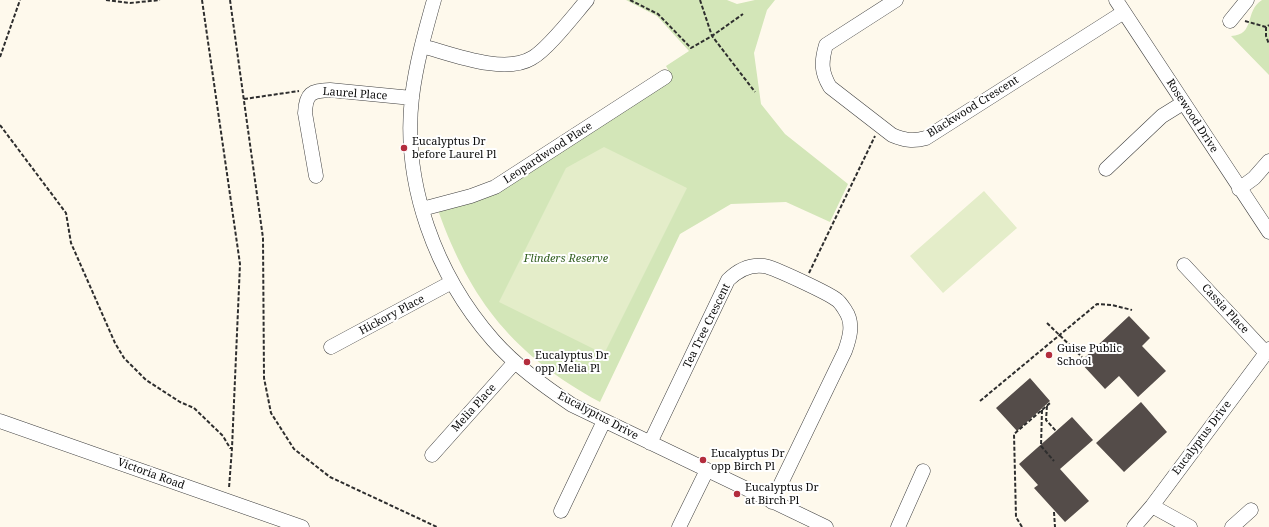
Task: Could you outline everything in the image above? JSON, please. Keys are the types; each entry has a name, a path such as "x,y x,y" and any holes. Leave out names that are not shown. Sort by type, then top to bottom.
{"street":[{"name":"Eucalyptus Drive","path":"434,0 422,46 412,98 411,122 413,163 422,209 436,251 452,282 479,322 515,362 541,384 572,405 826,527"},
{"path":"422,46 489,63 511,65 521,63 532,58 541,51 587,0"},
{"name":"Blackwood Crescent","path":"896,0 826,45 822,56 822,67 824,77 830,87 880,126 902,140 917,141 926,138 1124,12"},
{"name":"Rosewood Drive","path":"1116,0 1239,189 1269,232"},
{"path":"1231,19 1247,0"},
{"name":"Leopardwood Place","path":"422,209 471,196 495,187 665,77"},
{"name":"Laurel Place","path":"316,176 305,113 306,102 309,95 317,91 330,90 412,98"},
{"path":"1106,169 1162,116 1183,103"},
{"path":"1239,189 1254,178 1269,161"},
{"name":"Cassia Place","path":"1184,265 1266,357"},
{"name":"Tea Tree Crescent","path":"650,443 728,280 737,271 750,266 764,266 804,284 837,300 846,310 850,324 850,337 845,351 772,502"},
{"name":"Hickory Place","path":"331,348 452,282"},
{"name":"Eucalyptus Drive","path":"1134,527 1152,506 1266,357"},
{"name":"Melia Place","path":"432,455 515,362"},
{"name":"Victoria Road","path":"0,420 302,527"},
{"path":"561,511 604,421"},
{"path":"679,527 707,470"},
{"path":"898,527 923,471"},
{"path":"1152,506 1190,527"},
{"path":"1232,527 1251,510"}],"path":[{"path":"0,57 20,0"},
{"path":"106,0 130,3 160,0"},
{"path":"202,0 240,264 232,448 228,501"},
{"path":"230,0 263,238 264,378 271,413 294,449 330,477 437,527"},
{"path":"630,0 658,14 690,48 712,36 743,14"},
{"path":"700,0 712,36 755,92"},
{"path":"1231,19 1266,27 1269,25"},
{"path":"1266,27 1266,36 1269,44"},
{"path":"244,99 301,90 309,95"},
{"path":"0,125 66,212 71,243 115,343 124,358 146,380 180,402 194,408 223,436 230,448 232,448"},
{"path":"804,284 880,126"},
{"path":"980,401 1097,304 1112,305 1132,310"},
{"path":"1047,323 1082,357"},
{"path":"1022,527 1016,517 1014,434 1049,404 1046,420 1056,431"},
{"path":"1042,410 1041,446 1054,461"},
{"path":"1054,512 1055,527"}],"green space":[{"name":"Flinders Reserve","path":"626,0 727,0 737,4 755,0 775,0 767,10 754,53 761,104 785,134 848,184 830,222 786,202 731,204 680,234 600,402 570,384 543,365 520,345 499,323 481,299 465,272 438,210 521,178 672,77 666,66 689,51 657,16"},
{"path":"1262,0 1269,0 1269,75 1231,36 1239,35 1244,32 1253,10"},
{"path":"604,147 687,188 604,354 499,302 566,168"},
{"path":"984,191 1017,228 943,293 910,256"}],"building":[{"path":"1129,316 1150,338 1142,346 1166,371 1138,397 1119,376 1105,389 1080,362"},
{"path":"1030,378 1050,401 1017,431 996,408"},
{"path":"1141,402 1167,432 1124,472 1096,443"},
{"path":"1072,417 1093,440 1060,469 1089,501 1065,522 1034,488 1038,485 1019,464"}],"place":[{"name":"Eucalyptus Dr before Laurel Pl","path":"404,148"},
{"name":"Guise Public School","path":"1049,355"},
{"name":"Eucalyptus Dr opp Melia Pl","path":"527,362"},
{"name":"Eucalyptus Dr opp Birch Pl","path":"703,460"},
{"name":"Eucalyptus Dr at Birch Pl","path":"737,494"}]}
